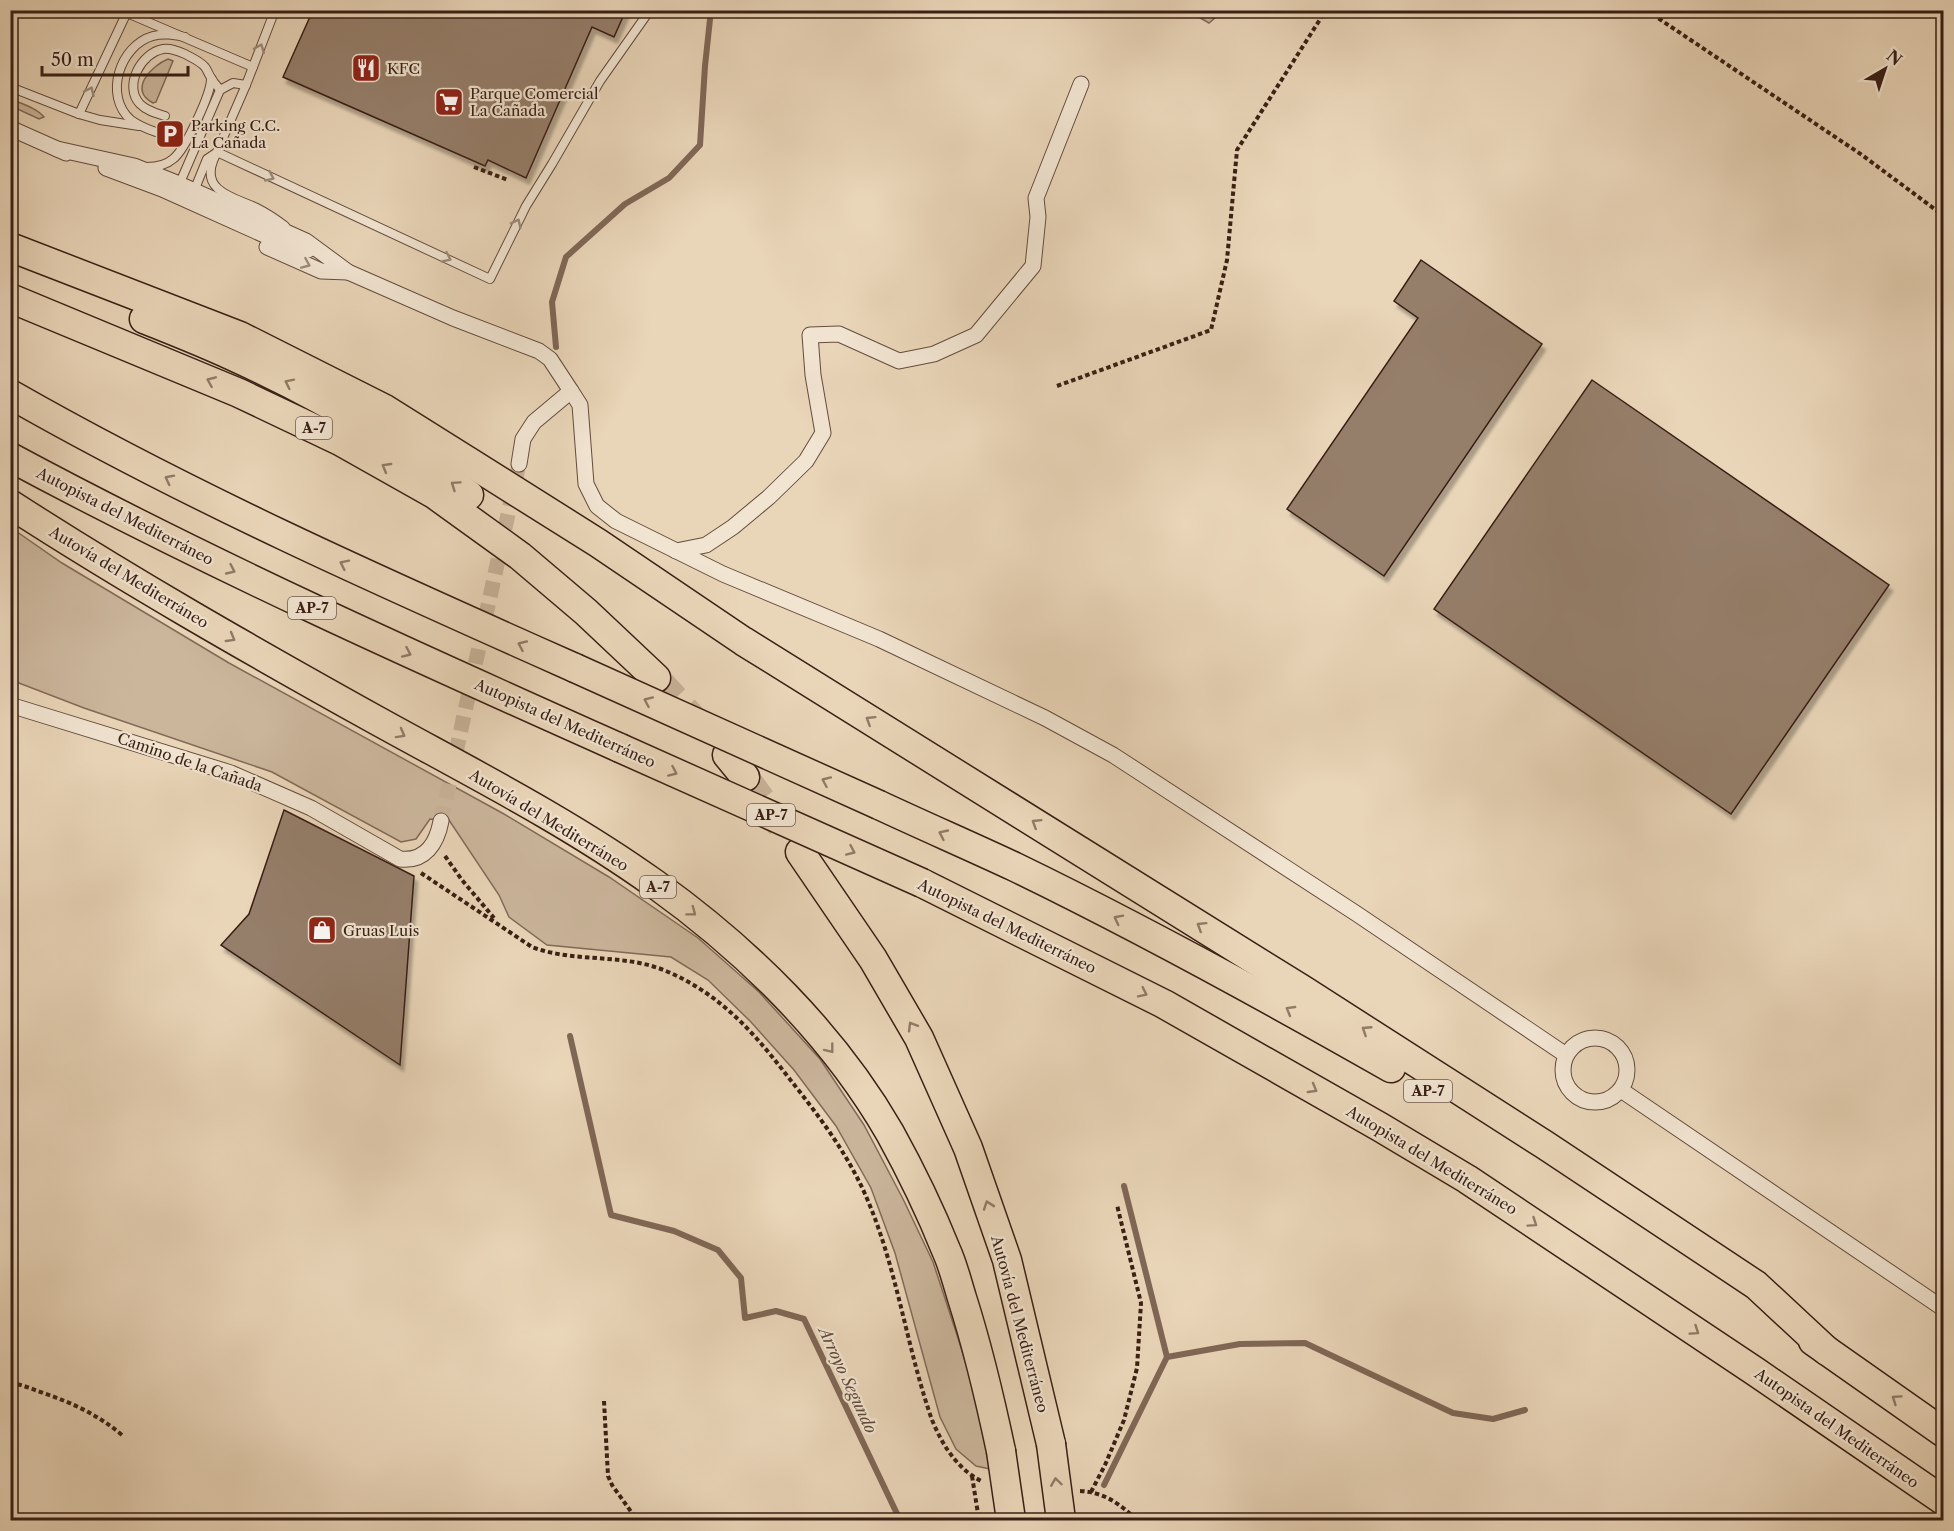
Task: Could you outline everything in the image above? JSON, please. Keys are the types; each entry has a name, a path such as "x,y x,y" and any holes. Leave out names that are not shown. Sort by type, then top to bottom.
{"highway":[{"path":"10,247 240,336 386,409 598,543 743,640 1303,990 1545,1145 1756,1285 1827,1351"},
{"path":"10,265 241,359 320,399 408,453 467,493 524,537 554,562 586,612"},
{"name":"A-7","path":"10,298 239,393 340,441 434,494 520,556 586,612 656,678"},
{"name":"AP-7","path":"10,394 86,437 207,499 389,586 1015,867 1274,1001 1401,1073 1616,1209 1944,1433"},
{"name":"Autopista del Mediterráneo","path":"10,457 199,555 401,650 922,883 1164,1004 1467,1179 1746,1365 1944,1501"},
{"name":"Autovía del Mediterráneo","path":"10,504 72,544 221,632 533,807 595,845 654,883 721,935 759,970 811,1024 850,1073 888,1131 922,1196 948,1253 971,1325 987,1386 1011,1521"},
{"path":"726,755 745,777"},
{"name":"Autovía del Mediterráneo","path":"800,852 873,959 919,1038 968,1149 1006,1260 1051,1444 1061,1521"}],"street":[{"path":"676,551 706,545 733,527 769,497 806,461 823,433 813,375 810,335 839,334 899,361 934,354 976,335 1033,266 1038,217 1036,198 1081,84"},
{"path":"10,128 104,167 185,194 306,241 348,272 453,318 539,351 555,364 580,405 586,484 597,506 616,521 723,574 879,639 1045,718 1113,755 1358,914 1566,1055"},
{"path":"57,149 134,166 282,243 323,254"},
{"path":"104,167 113,179 299,262 321,271 348,272"},
{"path":"519,464 523,439 534,422 571,391"},
{"name":"Camino de la Cañada","path":"10,705 231,773 304,804 400,859"},
{"path":"400,859 415,858 427,852 436,841 440,826"},
{"path":"1599,1038 1617,1046 1625,1057 1628,1074 1621,1090 1607,1101 1594,1103 1579,1099 1569,1089 1563,1075 1566,1055 1578,1043 1586,1039 1599,1038"},
{"path":"1621,1090 1944,1309"}],"lane":[{"path":"275,10 210,172 216,188 271,216 306,241"},
{"path":"217,152 490,279 526,206 600,81 650,10"},
{"path":"79,114 127,12 253,68"},
{"path":"156,132 130,119 120,104 116,88 119,71 137,44 151,36 167,34 185,37"},
{"path":"165,116 147,110 141,105 134,93 133,85 136,74 146,58 157,51 172,49 200,62 220,90"},
{"path":"134,166 154,167 171,161 181,151 210,88 211,79"},
{"path":"185,194 220,90 233,83 246,85"},
{"path":"10,87 79,114 143,127"},
{"path":"194,125 210,115"},
{"path":"185,194 207,159 217,152"}],"path":[{"path":"1057,386 1211,330 1227,260 1237,150 1326,10"},
{"path":"1646,10 1862,155 1944,216"},
{"path":"474,167 508,180"},
{"path":"440,826 443,850 448,861 501,925"},
{"path":"400,859 532,947 665,970 685,980 732,1012 756,1036 835,1140 864,1192 889,1263 932,1420 950,1454 971,1475 988,1485"},
{"path":"1091,1492 1124,1420 1137,1368 1141,1304 1116,1205"},
{"path":"10,1383 75,1404 100,1418 122,1435"},
{"path":"604,1401 608,1476 637,1521"},
{"path":"971,1475 979,1521"},
{"path":"1070,1491 1091,1492 1114,1501 1137,1521"}],"shaded area":[{"path":"1188,11 1223,11 1209,23"},
{"path":"168,59 173,61 156,102 153,103 142,92 142,85 155,67"},
{"path":"10,99 33,109 44,117 39,119 11,106"},
{"path":"10,527 62,563 229,663 504,814 609,877 698,938 759,992 820,1059 864,1125 903,1199 933,1262 957,1335 982,1415 990,1469 976,1466 956,1449 940,1417 895,1253 871,1188 836,1126 794,1070 751,1022 708,980 671,957 547,945 509,917 499,895 449,820 430,819 416,839 401,842 272,772 84,708 11,680"}],"building":[{"name":"Parque Comercial La Cañada","path":"313,10 626,10 614,37 592,27 526,178 488,160 485,166 283,77"},
{"path":"1421,260 1542,344 1384,576 1287,509 1418,318 1394,301"},
{"path":"1592,380 1889,585 1731,814 1434,609"},
{"name":"Gruas Luis","path":"284,810 414,876 400,1065 221,945 249,914"}],"waterway":[{"name":"Arroyo Segundo","path":"556,347 552,302 566,257 625,204 669,178 700,145 711,10"},
{"name":"Arroyo Segundo","path":"570,1036 611,1215 674,1231 718,1250 741,1278 745,1318 776,1311 804,1319 900,1520"},
{"path":"1124,1186 1167,1357"},
{"path":"1104,1485 1167,1357 1240,1344 1305,1343 1453,1413 1493,1419 1525,1410"}],"tunnel":[{"path":"441,821 519,464"},
{"path":"656,678 699,725"},
{"path":"745,777 781,826"}],"place":[{"name":"KFC","path":"366,68"},
{"name":"Parque Comercial La Cañada","path":"449,102"},
{"name":"Parking C.C. La Cañada","path":"170,134"},
{"name":"Gruas Luis","path":"322,930"}]}
